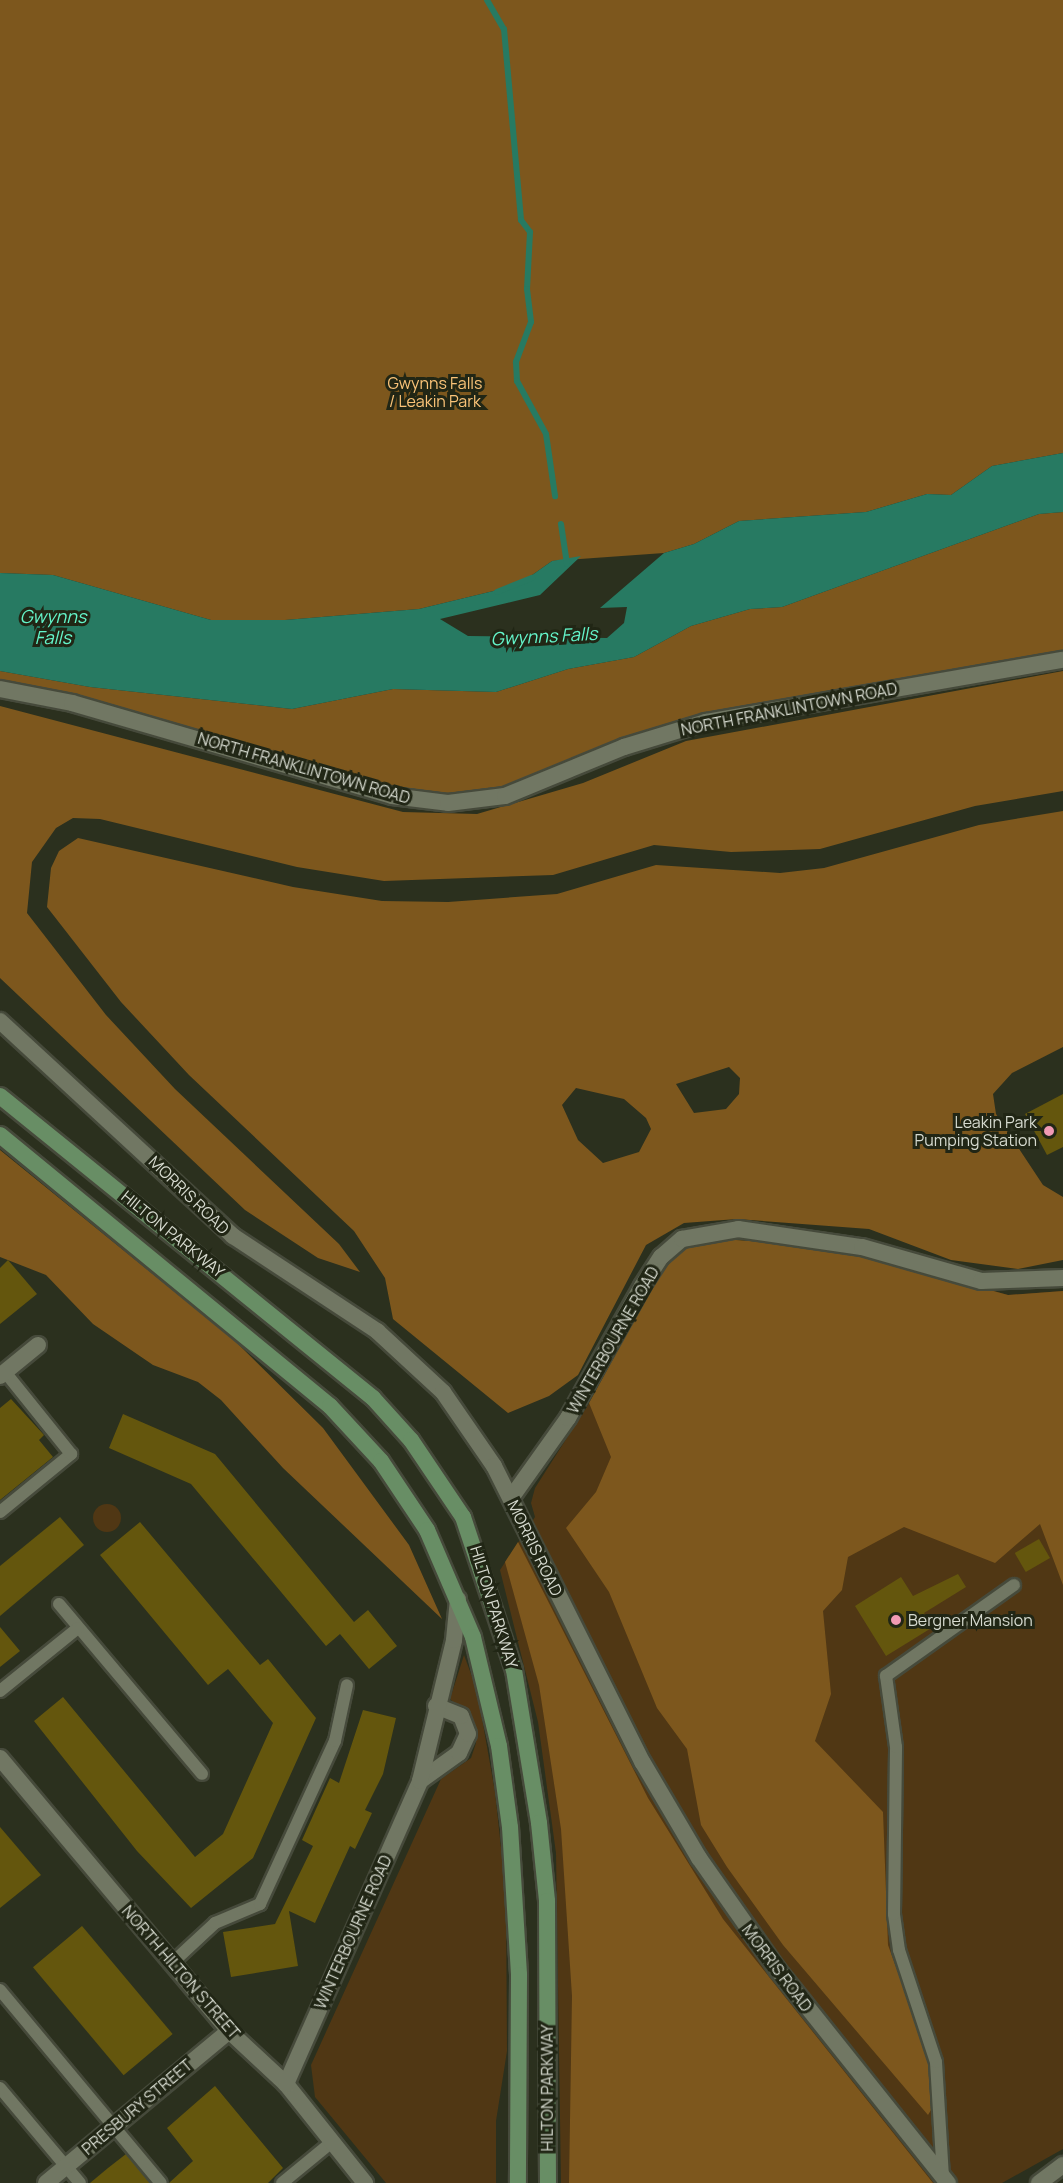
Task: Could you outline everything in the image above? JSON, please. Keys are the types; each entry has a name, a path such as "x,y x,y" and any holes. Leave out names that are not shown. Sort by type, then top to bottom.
{"main road":[{"name":"HILTON PARKWAY","path":"0,1096 373,1398 411,1440 463,1517 480,1556 514,1670 539,1823 547,1901 548,2183"},
{"name":"HILTON PARKWAY","path":"0,1135 350,1424 427,1530 458,1596 484,1678 510,1827 519,1975 518,2183"}],"street":[{"name":"NORTH FRANKLINTOWN ROAD","path":"0,689 95,710 392,796 448,803 506,796 624,747 706,722 1063,660"},
{"name":"MORRIS ROAD","path":"0,1021 233,1236 377,1330 412,1361 471,1426 511,1498 643,1764 699,1858 777,1969 945,2180"},
{"name":"WINTERBOURNE ROAD","path":"511,1498 568,1418 642,1286 661,1257 682,1239 738,1229 862,1247 981,1281 1063,1278"},
{"path":"2,1374 38,1345"},
{"name":"WINTERBOURNE ROAD","path":"286,2084 420,1781 436,1706 454,1640 458,1596"},
{"path":"420,1781 459,1753 468,1734 460,1716 436,1706"},
{"name":"NORTH HILTON STREET","path":"0,1758 229,2031 286,2084 365,2183"},
{"name":"PRESBURY STREET","path":"46,2183 229,2031"},
{"path":"1039,2183 1063,2164"}],"lane":[{"path":"0,1512 71,1454 2,1374"},
{"path":"945,2180 936,2062 899,1950 894,1914 896,1748 886,1676 1014,1585"},
{"path":"59,1604 202,1774"},
{"path":"0,1691 78,1628"},
{"path":"172,1963 215,1923 260,1904 335,1741 347,1685"},
{"path":"0,1990 161,2183"},
{"path":"0,2088 81,2183"},
{"path":"282,2183 332,2142"}],"shaded area":[{"path":"834,1247 1008,1295 1063,1291 1063,2149 1002,2183 561,2183 556,1853 538,1722 500,1570 535,1517 531,1503 535,1488 612,1367 658,1277"},
{"path":"107,1504 117,1508 121,1518 117,1528 107,1532 97,1528 93,1518 97,1508"},
{"path":"464,1655 477,1690 495,1792 506,1894 507,2051 496,2121 496,2183 386,2183 315,2097 311,2065 441,1779 471,1758 476,1743 474,1721 450,1699"}],"green space":[{"name":"Gwynns Falls / Leakin Park","path":"0,0 1063,0 1063,453 992,466 951,495 927,494 866,512 739,521 694,544 664,553 552,561 518,585 419,609 285,620 211,620 53,575 0,573"},
{"path":"1063,512 1063,652 692,720 518,786 462,796 392,789 0,682 0,671 90,687 292,709 393,689 496,692 568,669 634,657 691,626 750,609 782,607 1039,514"},
{"path":"1063,671 1063,791 975,806 820,849 731,852 654,845 553,875 384,881 297,867 100,819 73,818 56,828 32,862 27,913 106,1015 175,1089 339,1244 360,1272 318,1258 245,1210 0,978 0,706 403,812 477,814 583,783 686,741"},
{"path":"1063,811 1063,1047 1012,1073 993,1094 996,1114 1043,1185 1063,1197 1063,1260 1018,1269 951,1260 869,1229 737,1219 684,1223 646,1245 578,1375 549,1396 508,1413 393,1319 385,1278 354,1231 189,1075 121,1002 47,907 51,868 59,851 78,838 293,887 382,901 448,902 557,894 656,865 780,873 824,868 979,825","holes":["729,1067 740,1078 739,1094 726,1109 694,1113 676,1084","576,1088 624,1099 646,1118 651,1129 639,1152 603,1163 578,1140 562,1105"]},
{"path":"0,1150 234,1340 323,1428 409,1545 442,1619 283,1468 221,1400 198,1382 153,1365 93,1324 46,1275 0,1257"},
{"path":"722,1239 834,1247 1008,1295 1063,1291 1063,1585 1040,1524 995,1563 904,1527 848,1557 842,1590 823,1611 831,1694 815,1741 883,1812 888,1945 926,2049 934,2105 928,2115 783,1945 727,1867 701,1825 687,1749 657,1708 609,1592 566,1528 596,1492 611,1457 589,1403 658,1277 681,1249"},
{"path":"518,1542 648,1798 723,1919 933,2183 569,2183 572,1996 561,1829 539,1685 505,1562"}],"water":[{"name":"Gwynns Falls","path":"1063,453 1063,512 1039,514 782,607 750,609 691,626 634,657 568,669 496,692 393,689 292,709 90,687 0,671 0,573 53,575 211,620 285,620 419,609 518,585 552,561 581,556 540,595 440,619 468,636 607,638 624,623 627,607 600,608 664,553 694,544 739,521 866,512 927,494 951,495 992,466"}],"building":[{"name":"Leakin Park Pumping Station","path":"1063,1094 1063,1147 1047,1155 1025,1114"},
{"path":"8,1260 37,1294 0,1324 0,1268"},
{"path":"11,1399 44,1435 39,1440 53,1457 0,1500 0,1408"},
{"path":"123,1414 215,1454 354,1622 368,1610 397,1646 369,1669 340,1634 326,1646 191,1484 109,1448"},
{"path":"60,1517 84,1545 0,1616 0,1566"},
{"path":"140,1522 260,1665 268,1659 316,1718 253,1858 191,1908 137,1851 34,1721 63,1697 195,1857 223,1834 273,1723 228,1669 208,1685 100,1555"},
{"path":"1039,1539 1050,1558 1026,1572 1015,1553"},
{"name":"Bergner Mansion","path":"958,1574 966,1587 924,1613 933,1627 886,1656 855,1606 901,1577 913,1596"},
{"path":"0,1627 20,1651 0,1667"},
{"path":"363,1710 396,1718 383,1774 365,1810 372,1813 355,1849 350,1846 315,1923 289,1911 298,1966 231,1977 223,1932 275,1924 313,1846 302,1840 330,1778 339,1783"},
{"path":"0,1827 41,1875 0,1908"},
{"path":"82,1926 173,2034 124,2075 33,1967"},
{"path":"215,2086 283,2168 268,2183 169,2183 193,2161 167,2128"},
{"path":"126,2154 150,2183 90,2183 108,2168"}],"waterway":[{"path":"487,0 504,29 521,220 530,232 527,289 531,322 516,362 517,381 546,434 555,496"},
{"path":"561,524 567,564"},
{"path":"497,592 532,578"}],"place":[{"name":"Leakin Park Pumping Station","path":"1049,1131"},
{"name":"Bergner Mansion","path":"896,1620"}]}
